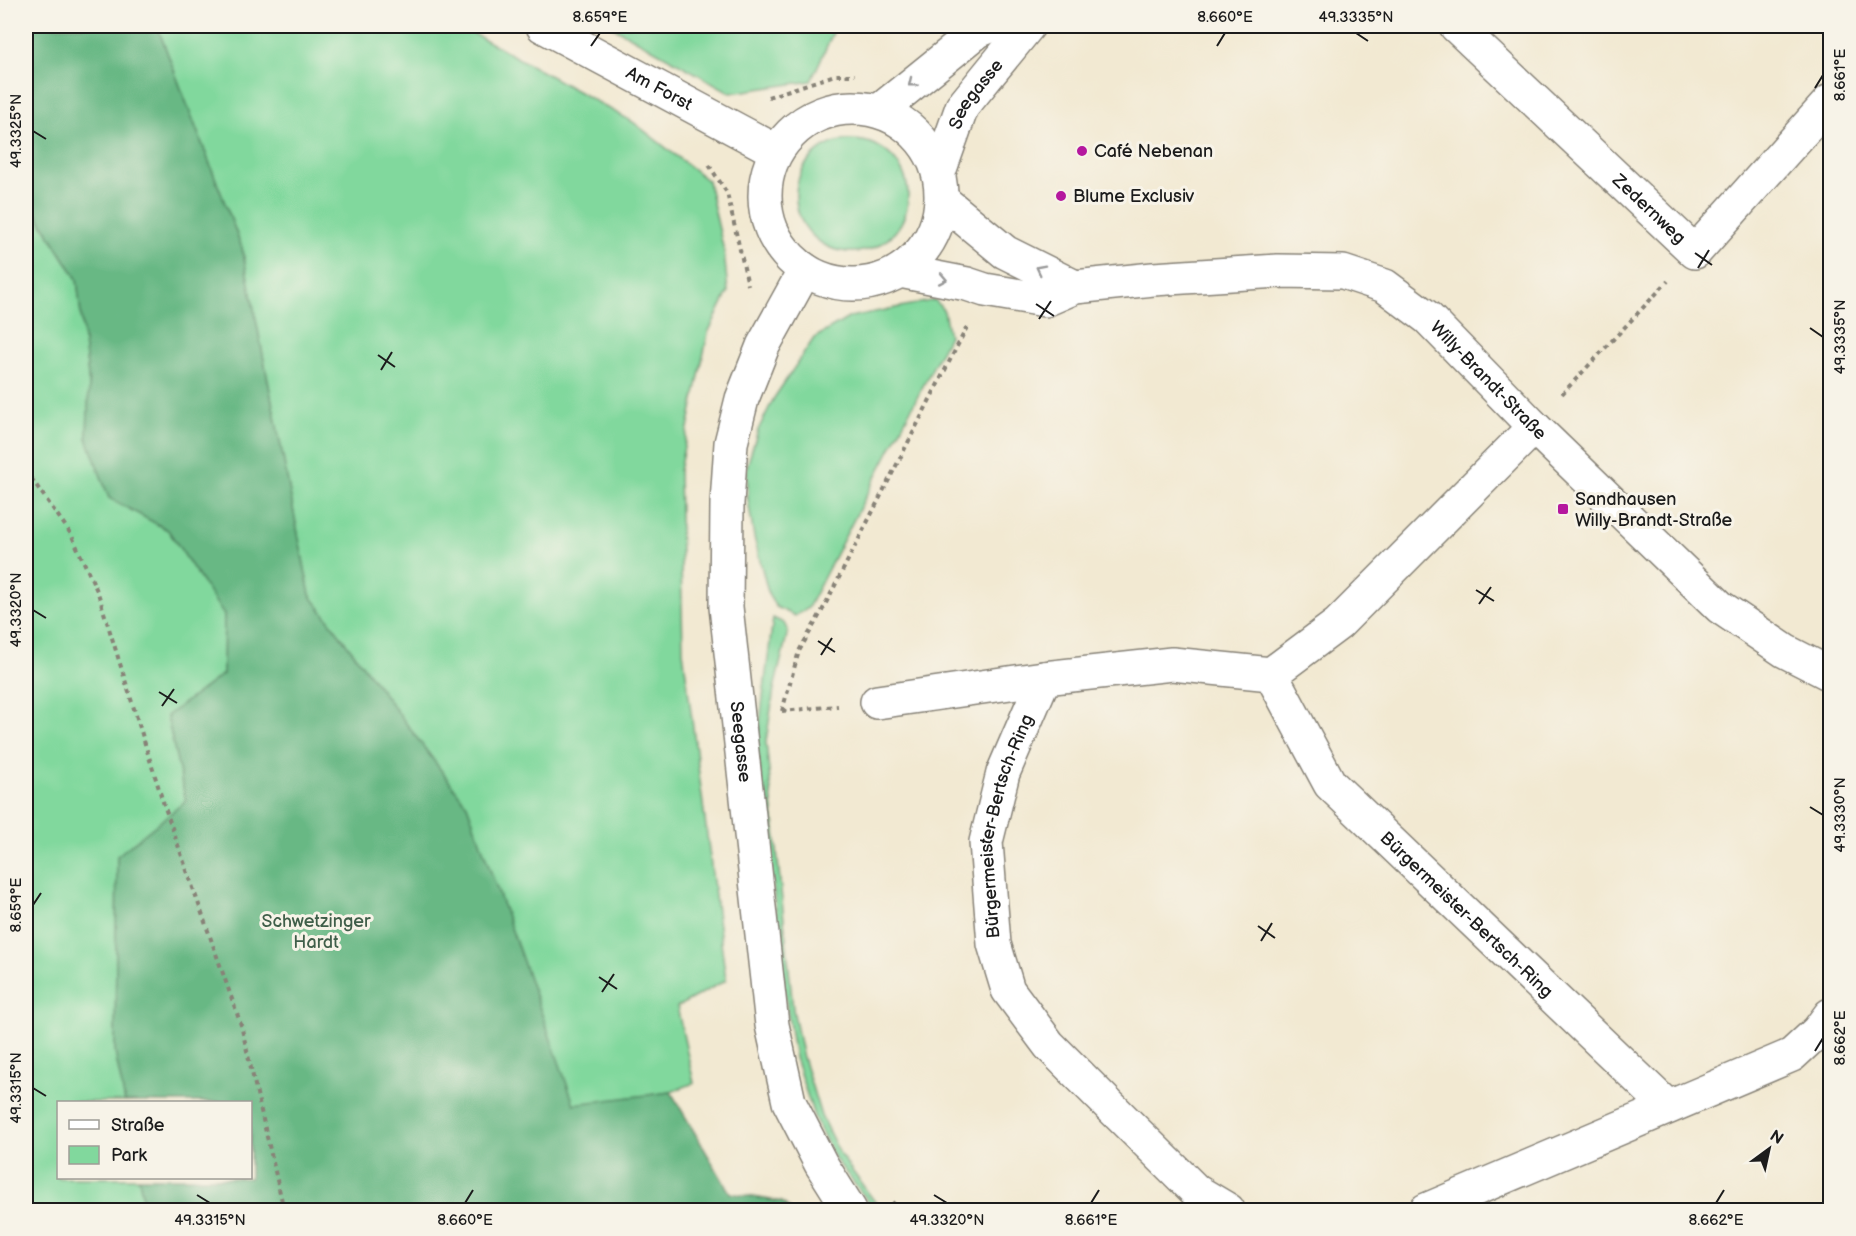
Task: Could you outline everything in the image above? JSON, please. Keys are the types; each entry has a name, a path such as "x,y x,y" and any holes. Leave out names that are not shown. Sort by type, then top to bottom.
{"street":[{"name":"Am Forst","path":"543,26 776,151"},
{"path":"879,111 978,31 990,26"},
{"name":"Seegasse","path":"941,186 962,107 1028,26"},
{"name":"Zedernweg","path":"1456,26 1695,252 1830,101"},
{"path":"941,186 936,228 922,253 900,271 877,281 853,285 828,281 805,270 785,252 771,230 765,203 767,176 776,151 795,128 820,113 849,107 879,111 905,123 927,145 941,186 1005,252 1075,287"},
{"name":"Seegasse","path":"805,270 763,346 742,399 731,443 727,503 726,607 772,1025 789,1102 821,1164 849,1210"},
{"name":"Willy-Brandt-Straße","path":"900,271 967,284 985,290 1045,300 1075,287 1153,279 1278,272 1343,272 1385,286 1428,318 1534,428 1720,607 1785,651 1830,674"},
{"path":"877,702 1044,678 1172,664 1271,674 1338,624 1534,428"},
{"name":"Bürgermeister-Bertsch-Ring","path":"1271,674 1330,784 1668,1107"},
{"name":"Bürgermeister-Bertsch-Ring","path":"1044,678 1003,772 986,842 994,944 1008,990 1049,1045 1103,1099 1196,1191 1228,1210"},
{"path":"1426,1210 1792,1056 1818,1031 1830,1015"}],"path":[{"path":"763,346 727,193 705,159 713,119 737,96 760,100 835,75 857,75"},
{"path":"1534,428 1570,385 1695,252"},
{"path":"781,722 799,651 827,601 970,321"},
{"path":"26,471 70,534 98,593 164,805 242,1025 284,1210"},
{"path":"782,711 877,702"},
{"path":"886,1195 900,1210"}],"green space":[{"name":"Schwetzinger Hardt","path":"26,26 157,26 242,248 310,595 467,805 574,1104 671,1092 730,1193 782,1202 791,1210 145,1210 139,1179 252,1179 252,1101 125,1101 115,1052 117,856 186,801 167,716 223,674 224,615 168,530 109,498 87,438 89,385 77,279 26,200"},
{"path":"157,26 460,26 633,122 708,181 724,251 728,292 708,333 679,471 683,651 726,980 677,1007 694,1083 671,1092 574,1105 467,805 310,595 242,248"},
{"path":"611,26 836,26 811,81 731,93"},
{"path":"852,140 873,144 892,156 904,175 908,196 904,217 892,236 873,248 852,252 831,248 812,236 800,217 796,196 800,175 812,156 831,144"},
{"path":"27,200 77,279 89,385 87,438 109,498 168,530 224,615 223,674 167,716 186,801 117,856 115,1052 125,1101 57,1101 57,1179 139,1179 145,1210 26,1210"},
{"path":"935,300 944,311 949,336 808,608 795,616 776,607 769,596 754,537 748,500 747,466 758,430 774,398 814,338 850,317"},
{"path":"773,618 784,623 788,631 774,689 766,742 793,1009 802,1054 821,1116 841,1156 881,1210 875,1210 836,1160 815,1119 795,1058 787,1009 757,745"}],"place":[{"name":"Café Nebenan","path":"1082,151"},
{"name":"Blume Exclusiv","path":"1061,196"},
{"name":"Sandhausen Willy-Brandt-Straße","path":"1563,509"}]}
